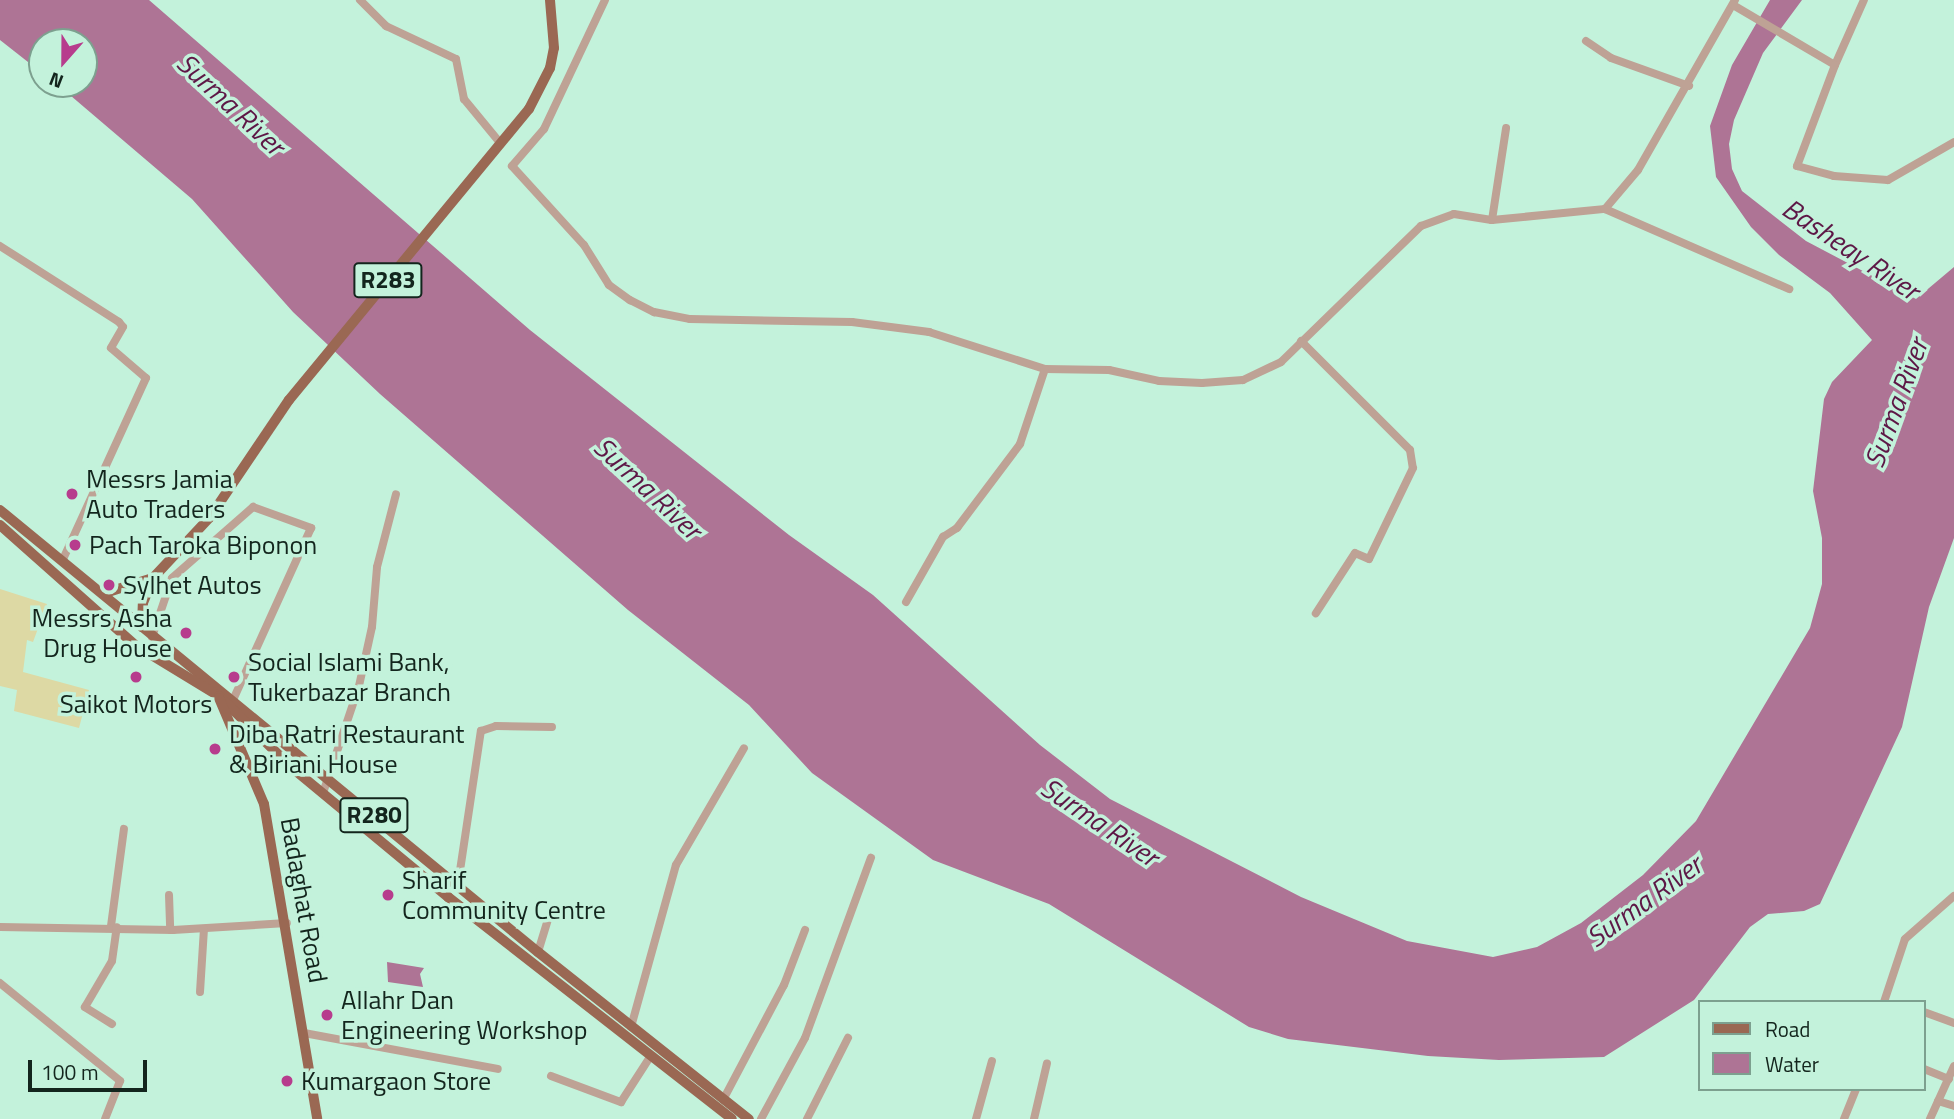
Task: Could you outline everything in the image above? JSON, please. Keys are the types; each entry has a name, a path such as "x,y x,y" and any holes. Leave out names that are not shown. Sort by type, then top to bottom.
{"main road":[{"name":"R283","path":"153,578 221,502 248,456 289,400 529,109 550,68 554,48 550,0"},
{"name":"R280","path":"0,510 105,593 219,693 291,767 650,1057 732,1119"},
{"name":"R280","path":"0,525 135,645 233,699 538,952 750,1119"},
{"path":"105,593 153,578"},
{"path":"142,627 143,603 153,578"},
{"path":"107,622 120,607"},
{"name":"Badaghat Road","path":"219,693 264,804 287,923 317,1119"},
{"path":"291,767 301,754"},
{"path":"397,855 407,843"}],"street":[{"path":"360,0 386,26 456,59 464,99 501,144"},
{"path":"605,0 544,129 512,166 584,245 609,285 654,312 678,317 852,322 929,332 1045,369 1109,370 1181,383 1243,380 1264,374 1420,226 1454,214 1492,220 1605,209 1789,289"},
{"path":"1864,0 1835,65 1797,166 1834,176 1888,180 1954,142"},
{"path":"1605,209 1638,170 1689,86 1734,2 1753,17 1835,65"},
{"path":"1586,41 1611,58 1689,86"},
{"path":"1492,220 1506,128"},
{"path":"0,246 119,322 123,327 111,348 146,377 63,559"},
{"path":"1301,341 1410,450 1413,468 1368,559 1355,553 1316,613"},
{"path":"906,602 943,537 957,528 1020,444 1045,369"},
{"path":"323,793 331,778 359,686 372,627 377,567 396,494"},
{"path":"152,637 172,578 253,507 311,528 233,699"},
{"path":"458,884 481,731 496,726 552,727"},
{"path":"631,1027 676,864 744,748"},
{"path":"112,1024 85,1007 112,961 124,829"},
{"path":"761,1119 804,1038 872,858"},
{"path":"169,895 170,930"},
{"path":"1885,1000 1905,939 1954,896"},
{"path":"538,952 548,920"},
{"path":"0,927 114,926 170,930 287,923"},
{"path":"200,992 204,929"},
{"path":"723,1100 785,985 805,930"},
{"path":"0,983 120,1081 105,1119"},
{"path":"1926,1013 1954,1023"},
{"path":"303,1033 498,1069"},
{"path":"807,1119 848,1038"},
{"path":"551,1076 621,1102 650,1057"},
{"path":"976,1119 992,1060"},
{"path":"1034,1119 1046,1062"},
{"path":"1930,1119 1954,1066"},
{"path":"1926,1070 1949,1079"},
{"path":"1844,1119 1855,1091"},
{"path":"1938,1101 1954,1106"}],"shaded area":[{"path":"0,589 47,604 33,642 27,640 23,672 89,690 79,728 14,711 17,690 0,686"}],"water":[{"name":"Surma River","path":"0,0 149,0 530,330 789,535 873,595 1040,745 1110,799 1301,897 1407,941 1493,957 1537,947 1581,923 1643,875 1696,821 1810,628 1822,584 1822,538 1813,491 1824,399 1832,382 1872,340 1830,293 1779,255 1751,227 1716,177 1710,126 1732,65 1770,0 1802,0 1763,53 1734,120 1729,144 1732,169 1742,191 1806,241 1916,299 1954,267 1954,538 1929,607 1902,727 1820,904 1804,911 1768,914 1750,927 1694,1000 1604,1057 1499,1060 1428,1056 1288,1039 1249,1027 1049,904 933,860 812,773 749,705 628,610 380,394 293,312 192,199 73,98 98,98 98,28 28,28 28,62 0,40"},
{"path":"387,962 424,968 420,974 423,987 388,982"}],"place":[{"name":"Messrs Jamia Auto Traders","path":"72,494"},
{"name":"Pach Taroka Biponon","path":"75,545"},
{"name":"Sylhet Autos","path":"109,585"},
{"name":"Messrs Asha Drug House","path":"186,633"},
{"name":"Saikot Motors","path":"136,677"},
{"name":"Social Islami Bank, Tukerbazar Branch","path":"234,677"},
{"name":"Diba Ratri Restaurant & Biriani House","path":"215,749"},
{"name":"Sharif Community Centre","path":"388,895"},
{"name":"Allahr Dan Engineering Workshop","path":"327,1015"},
{"name":"Kumargaon Store","path":"287,1081"}],"water label":[{"name":"Basheay River","path":"1851,249"}]}
